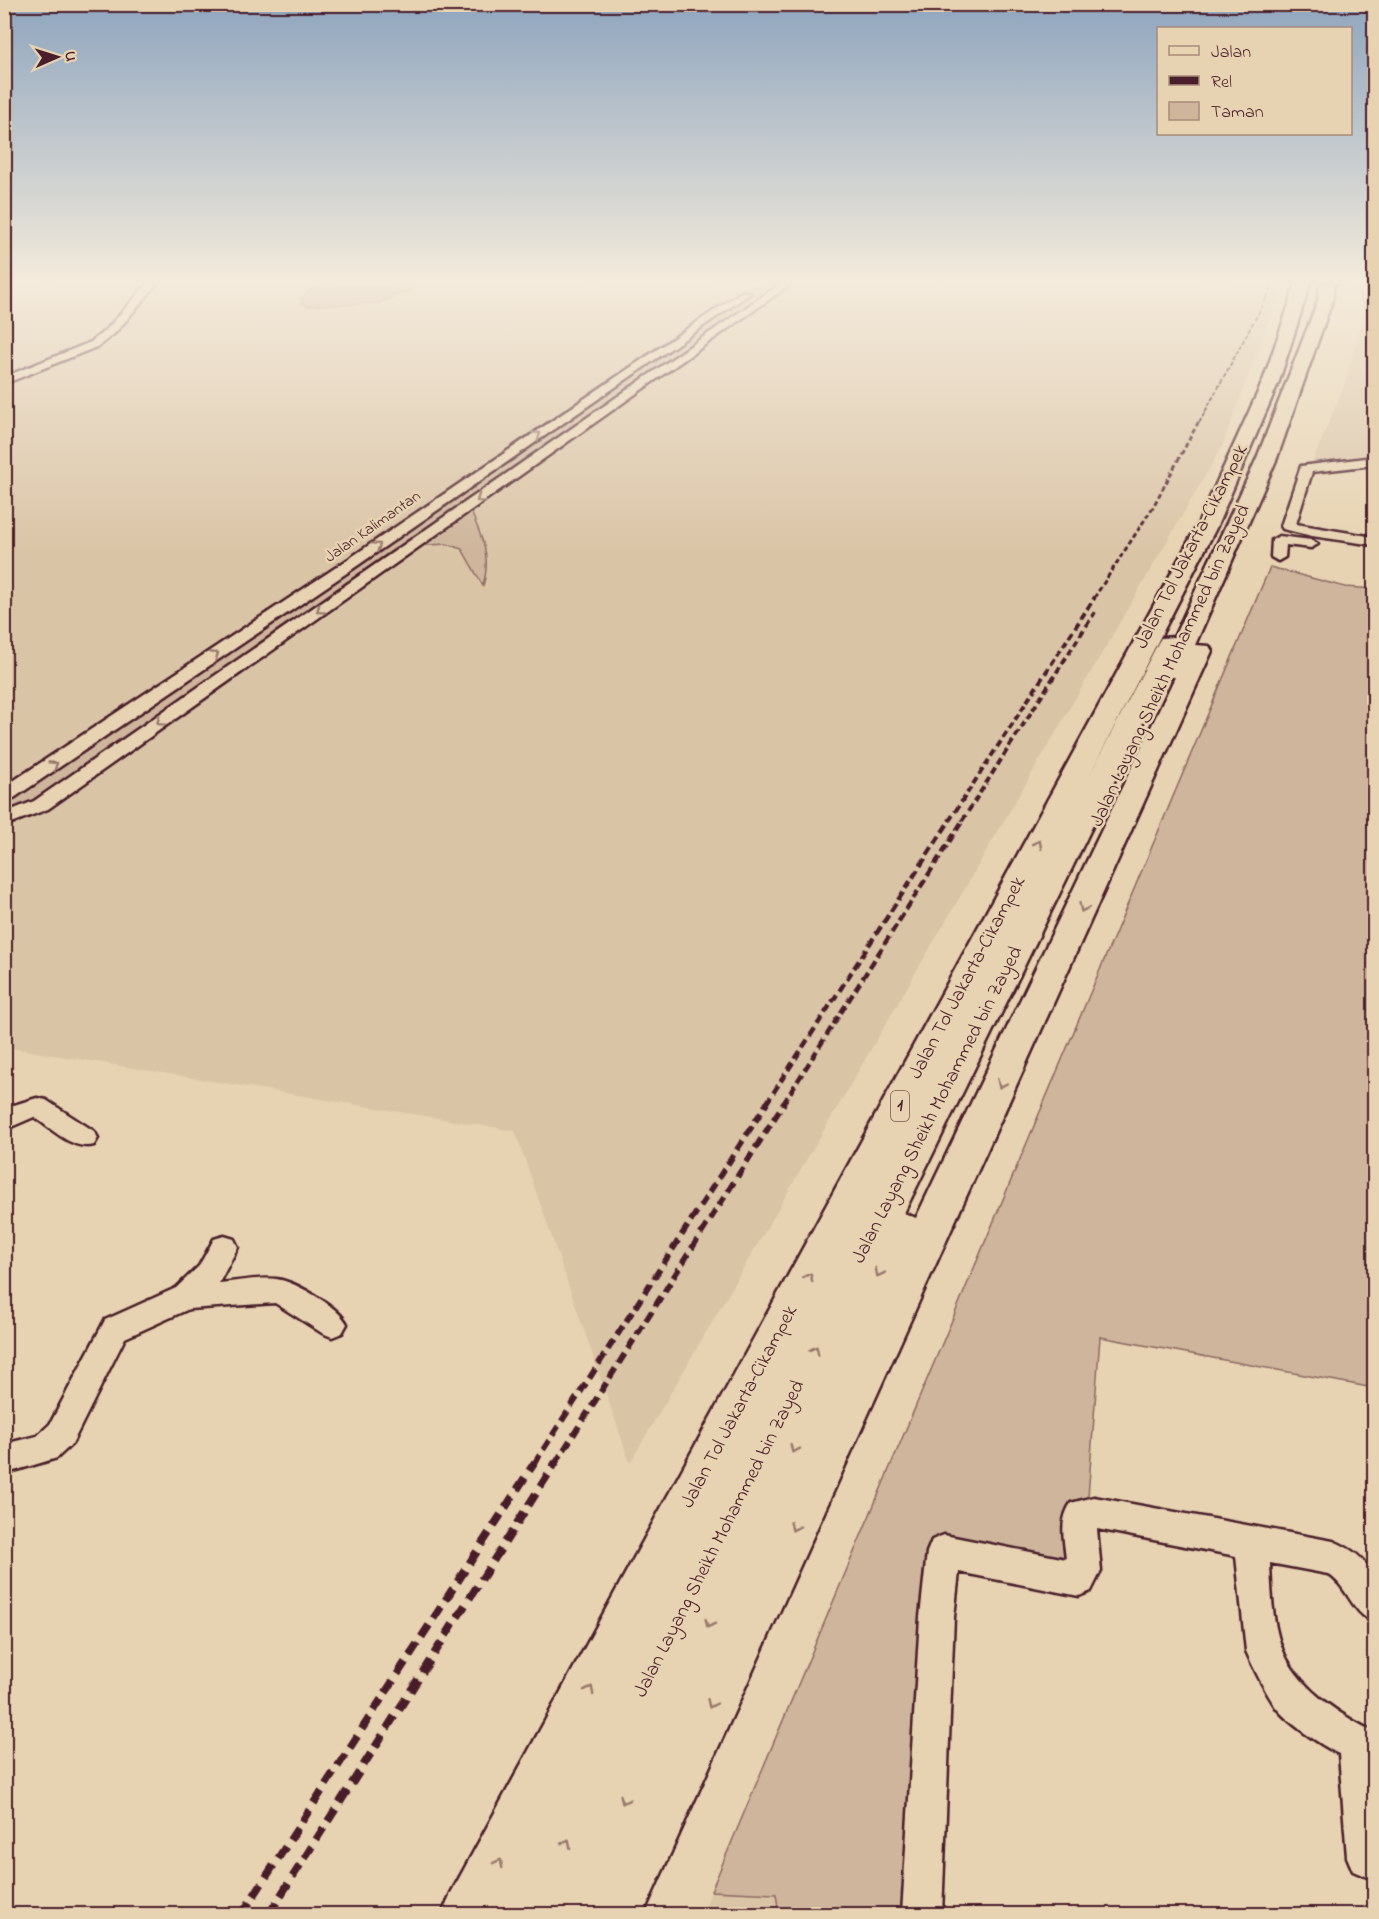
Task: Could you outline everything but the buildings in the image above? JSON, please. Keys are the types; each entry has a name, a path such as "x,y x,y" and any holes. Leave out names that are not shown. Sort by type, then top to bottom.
{"highway":[{"name":"Jalan Tol Jakarta–Cikampek","path":"472,1914 1207,526 1275,374"},
{"name":"Jalan Layang Sheikh Mohammed bin Zayed","path":"531,1914 1205,572 1290,374"},
{"name":"Jalan Layang Sheikh Mohammed bin Zayed","path":"568,1914 1173,668 1267,458 1298,374"},
{"name":"Jalan Tol Jakarta–Cikampek","path":"613,1914 1176,708 1250,538 1285,449 1310,374"}],"street":[{"path":"4,381 22,374"},
{"name":"Jalan Kalimantan","path":"5,796 343,570 628,374"},
{"name":"Jalan Kalimantan","path":"40,805 658,374"},
{"path":"562,418 587,423"},
{"path":"1374,461 1317,467 1305,471 1288,526 1374,541"},
{"path":"1278,557 1279,540 1338,546 1339,536"},
{"path":"4,812 14,813 40,805"},
{"path":"4,820 40,805"},
{"path":"4,1121 17,1112 37,1107 85,1138"},
{"path":"186,1298 209,1274 224,1247"},
{"path":"4,1459 46,1448 61,1434 115,1329 186,1298 276,1291 332,1324"},
{"path":"922,1914 937,1617 944,1552 1079,1579 1084,1571 1078,1520 1083,1514 1094,1513 1333,1558 1347,1566 1374,1605"},
{"path":"1252,1543 1254,1586 1264,1650 1289,1695 1338,1734 1366,1748 1367,1857"}],"shaded area":[{"path":"4,374 1249,374 1222,447 630,1463 515,1131 5,1047"},
{"path":"1348,374 1374,374 1374,464 1310,468"},
{"path":"711,1891 776,1894 779,1914 703,1914"}],"green space":[{"path":"628,374 658,374 469,506 486,554 483,586 462,549 447,544 413,546 41,805 5,812 5,796"},
{"path":"1270,567 1345,587 1374,589 1374,1388 1100,1337 1083,1564 953,1545 936,1914 779,1914 776,1894 711,1891"}],"railway":[{"path":"1199,423 1226,374"},
{"path":"1094,598 1153,507 1199,421"},
{"path":"949,821 1095,597"},
{"path":"962,821 1095,612"},
{"path":"766,1104 950,820"},
{"path":"783,1104 963,820"},
{"path":"534,1464 767,1103"},
{"path":"555,1464 784,1103"},
{"path":"242,1914 535,1462"},
{"path":"269,1914 556,1462"}]}
